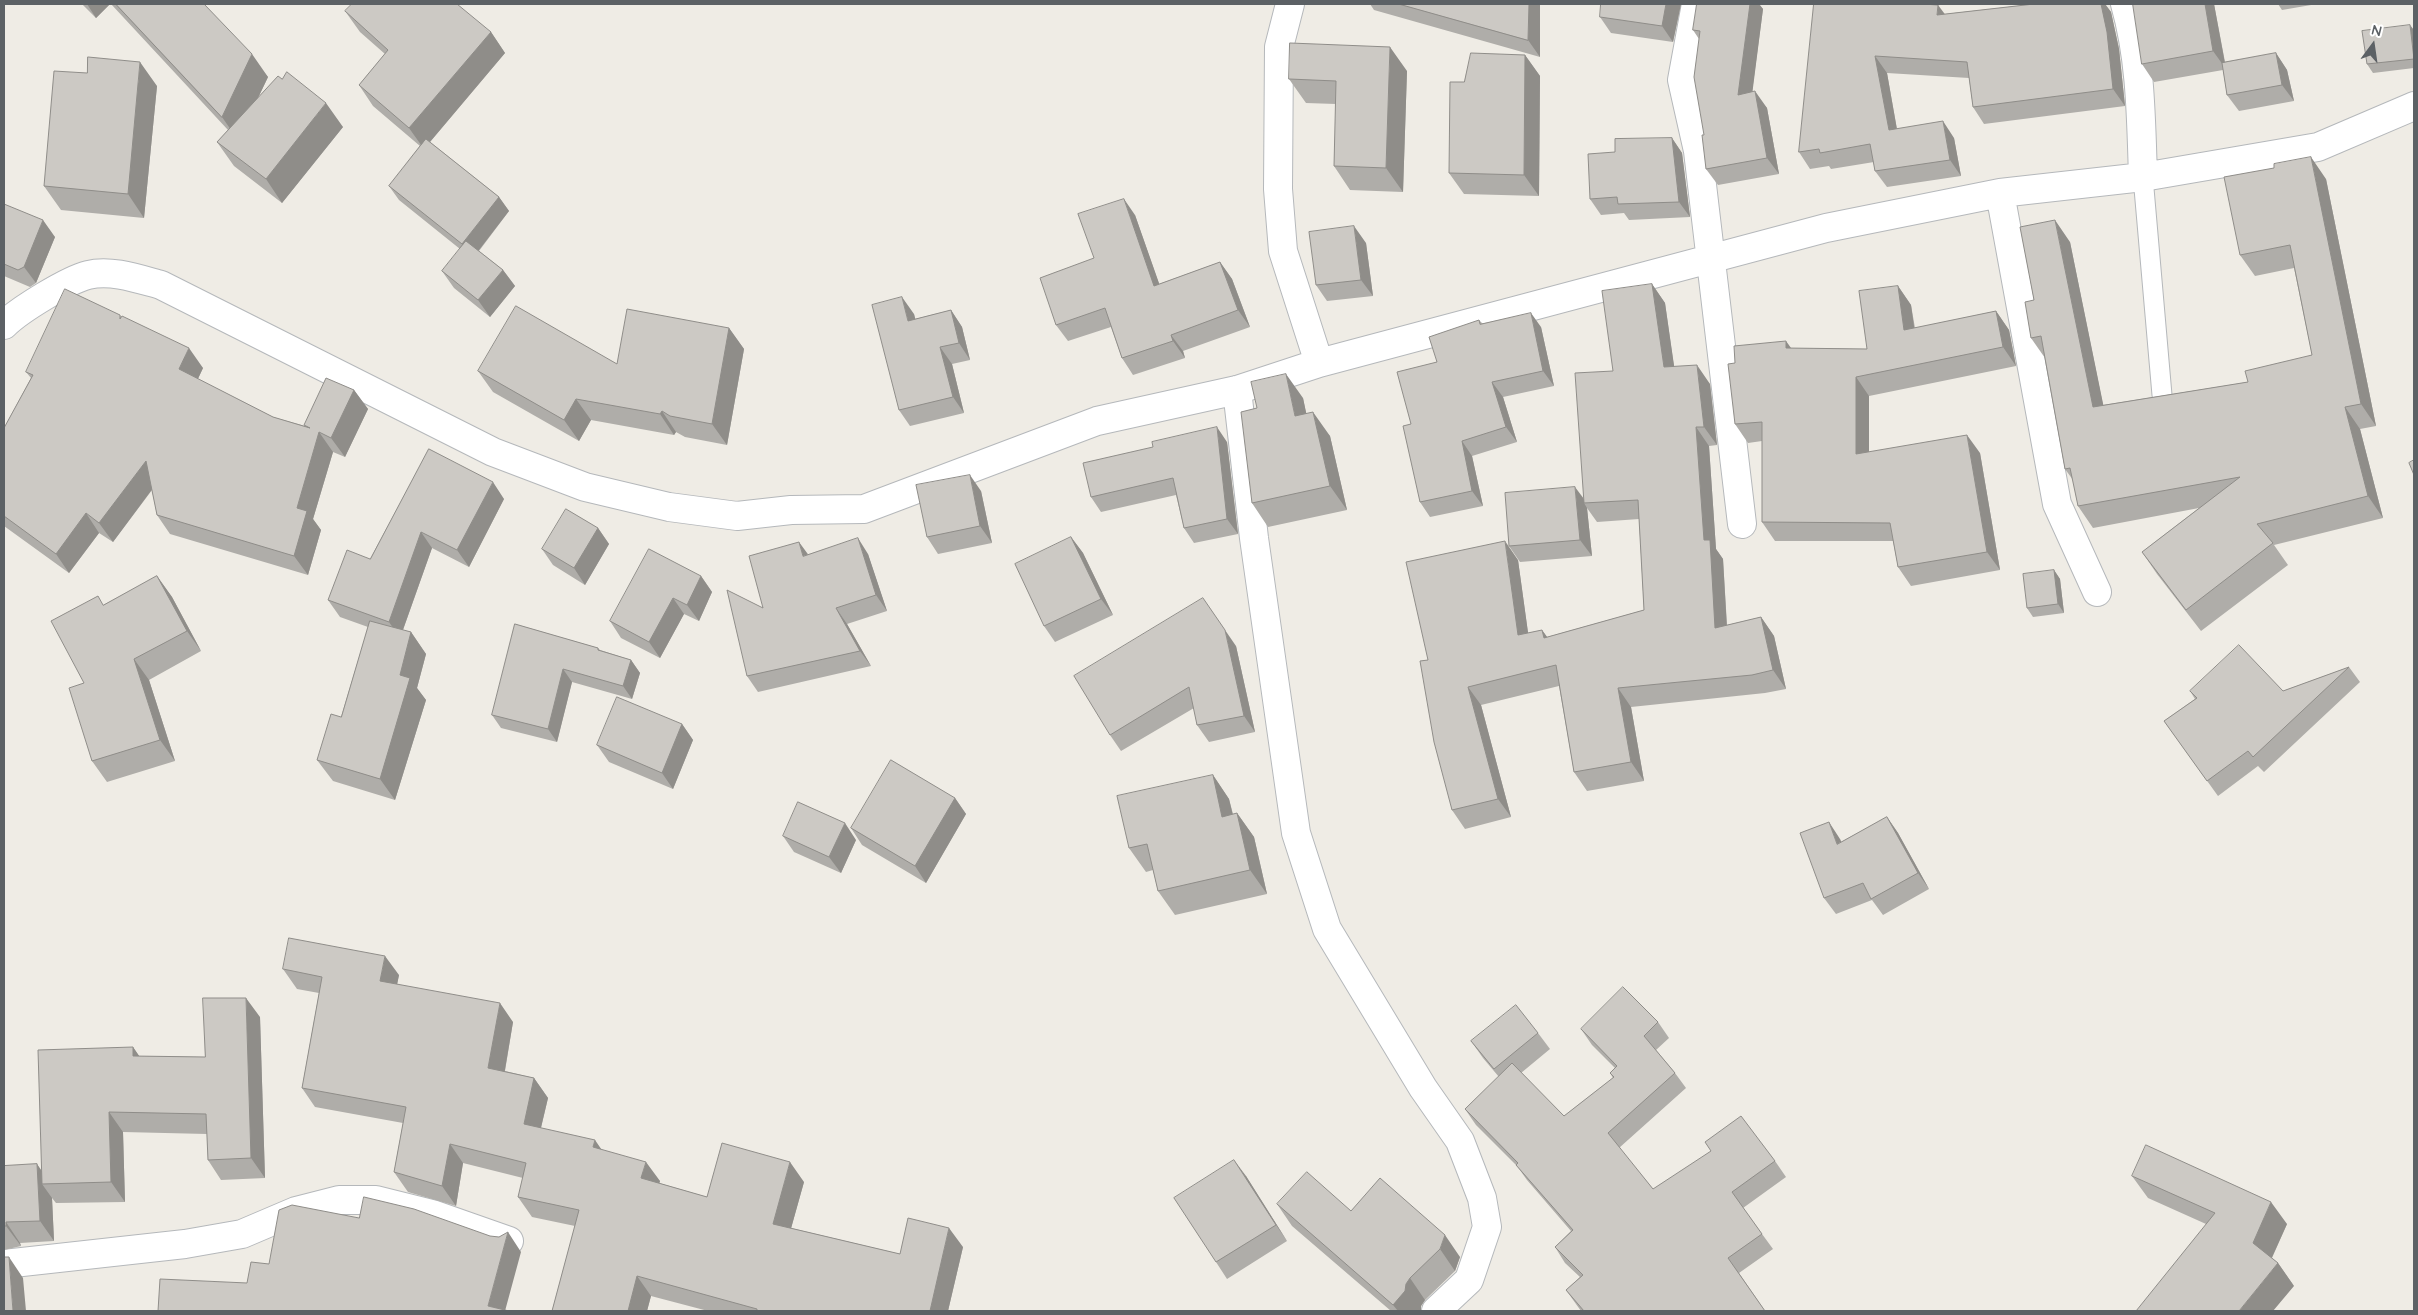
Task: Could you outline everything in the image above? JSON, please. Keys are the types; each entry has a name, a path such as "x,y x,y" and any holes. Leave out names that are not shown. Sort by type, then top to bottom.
{"street":[{"path":"1290,4 1279,46 1278,188 1282,242 1283,251 1319,363"},
{"path":"1696,4 1682,80 1698,151 1742,524"},
{"path":"2125,4 2134,35 2139,84 2144,177"},
{"path":"4,325 61,288 88,275 118,274 161,285 493,452 585,487 669,507 737,516 792,510 864,509 1097,420 1237,390 1319,363 1826,228 2000,193 2144,177 2318,147 2414,106"},
{"path":"2000,193 2057,504 2097,592"},
{"path":"1237,390 1254,538 1296,832 1327,929 1423,1088 1460,1141 1482,1198 1487,1227 1469,1280 1436,1311"},
{"path":"4,1264 185,1244 242,1234 296,1212 339,1200 376,1200 432,1214 509,1241"}],"lane":[{"path":"2144,177 2162,395"}],"building":[{"path":"116,4 204,4 252,54 222,117"},
{"path":"352,4 457,4 491,32 409,128 359,85 388,50 345,11"},
{"path":"1399,4 1529,4 1528,40"},
{"path":"1601,4 1666,4 1662,26 1600,17"},
{"path":"1697,4 1750,4 1738,95 1755,91 1767,158 1706,169 1702,135 1704,135 1694,77 1700,31 1693,30"},
{"path":"1814,4 1938,5 1937,15 2034,4 2101,4 2107,32 2113,89 1973,107 1967,62 1875,56 1889,130 1943,121 1950,160 1875,171 1870,144 1820,153 1819,149 1799,152"},
{"path":"2133,4 2205,4 2213,51 2142,64"},
{"path":"2410,25 2414,59 2367,64 2362,31"},
{"path":"1290,43 1390,47 1386,168 1334,166 1336,81 1289,79"},
{"path":"1471,53 1525,55 1524,175 1449,173 1450,82 1464,82"},
{"path":"2276,53 2282,85 2227,95 2222,63"},
{"path":"88,57 140,62 128,194 44,186 54,71 87,73"},
{"path":"287,72 326,103 266,179 217,142 278,76 282,79"},
{"path":"1672,138 1679,202 1618,204 1617,197 1590,199 1588,154 1615,152 1615,139"},
{"path":"426,139 499,197 462,244 389,186"},
{"path":"2311,157 2361,404 2345,407 2368,496 2257,524 2273,543 2186,610 2142,552 2240,477 2078,506 2070,468 2065,469 2041,336 2031,338 2025,302 2034,300 2020,227 2055,220 2093,407 2248,382 2245,371 2312,355 2290,245 2240,255 2224,177 2274,168 2274,164"},
{"path":"1124,199 1154,286 1220,262 1238,310 1171,335 1173,341 1122,358 1105,308 1056,325 1040,278 1094,258 1078,214"},
{"path":"4,204 43,220 24,267 18,270 4,264"},
{"path":"1354,226 1361,280 1316,285 1309,232"},
{"path":"466,241 503,270 478,300 442,271"},
{"path":"1652,284 1664,367 1697,365 1704,427 1696,427 1704,540 1710,540 1715,628 1761,617 1773,670 1752,675 1618,688 1631,762 1574,772 1556,665 1468,687 1498,799 1452,810 1434,742 1420,661 1428,660 1406,562 1505,541 1518,635 1542,630 1544,638 1644,610 1638,500 1584,503 1575,373 1613,371 1602,291"},
{"path":"1898,286 1904,330 1996,311 2003,347 1856,377 1856,454 1967,435 1987,552 1898,567 1890,523 1762,522 1762,422 1735,424 1728,364 1735,363 1734,346 1786,341 1786,348 1867,349 1859,291"},
{"path":"65,289 120,315 120,319 122,316 189,348 179,369 273,417 310,428 304,425 326,378 354,390 331,438 319,432 297,508 307,511 294,556 157,515 146,461 99,523 86,513 56,554 4,516 4,428 33,375 26,372"},
{"path":"902,297 908,321 951,310 959,343 940,347 953,397 899,410 872,305"},
{"path":"516,306 617,364 627,309 729,328 712,424 670,416 662,411 660,414 576,399 564,420 478,371"},
{"path":"1531,313 1543,371 1492,382 1506,427 1462,441 1472,491 1420,502 1403,426 1411,424 1397,372 1437,362 1429,337 1479,320 1480,324"},
{"path":"1286,374 1295,416 1313,412 1330,486 1252,503 1241,412 1257,408 1251,382"},
{"path":"1217,427 1227,519 1184,528 1173,478 1091,497 1083,463 1153,447 1152,442"},
{"path":"429,449 493,482 457,550 421,532 389,622 328,600 347,550 370,559"},
{"path":"2414,460 2414,475 2409,463"},
{"path":"970,475 980,526 927,537 916,485"},
{"path":"1575,487 1580,540 1509,546 1505,493"},
{"path":"566,509 598,528 574,568 542,549"},
{"path":"1071,537 1101,599 1044,626 1015,564"},
{"path":"858,538 876,595 836,608 860,651 747,676 727,590 763,608 749,556 799,542 803,556"},
{"path":"649,549 701,576 687,605 673,598 649,642 610,621"},
{"path":"2054,570 2058,604 2027,608 2023,574"},
{"path":"157,576 187,631 134,659 160,740 92,761 69,688 84,683 51,621 98,596 103,605"},
{"path":"1203,598 1225,630 1244,716 1197,725 1189,687 1110,735 1074,676"},
{"path":"370,621 411,632 400,675 410,678 380,779 317,760 331,714 341,717"},
{"path":"515,624 598,648 598,650 631,660 623,686 563,669 548,729 492,715"},
{"path":"2239,645 2283,691 2349,667 2253,757 2248,751 2207,781 2164,721 2197,698 2190,691"},
{"path":"617,697 682,724 662,773 597,745"},
{"path":"891,760 955,798 915,866 851,828"},
{"path":"1213,775 1222,817 1237,813 1250,870 1158,891 1147,844 1129,848 1117,796"},
{"path":"798,802 845,823 829,857 783,836"},
{"path":"1887,817 1918,873 1871,899 1863,883 1824,898 1800,833 1829,822 1837,844"},
{"path":"289,938 385,956 380,981 500,1003 488,1068 534,1078 524,1124 595,1140 593,1147 646,1162 641,1178 707,1197 722,1143 790,1162 773,1224 900,1254 908,1218 949,1228 930,1311 757,1311 757,1309 637,1276 628,1311 552,1311 579,1210 518,1197 526,1163 450,1144 442,1186 394,1172 406,1107 302,1088 322,977 283,969"},
{"path":"1623,987 1658,1022 1644,1036 1675,1073 1608,1133 1653,1189 1711,1151 1705,1142 1741,1116 1775,1161 1732,1192 1762,1234 1728,1258 1765,1311 1584,1311 1566,1290 1583,1275 1555,1247 1573,1230 1516,1165 1518,1163 1465,1109 1512,1063 1564,1116 1614,1077 1610,1073 1617,1066 1581,1029"},
{"path":"203,998 246,998 251,1158 208,1160 206,1114 109,1112 111,1182 42,1184 38,1050 133,1047 133,1056 205,1057"},
{"path":"1516,1005 1538,1033 1494,1069 1471,1041"},
{"path":"2146,1145 2271,1202 2253,1243 2278,1263 2239,1311 2136,1311 2215,1213 2132,1176"},
{"path":"1234,1160 1276,1225 1216,1262 1174,1198"},
{"path":"37,1164 40,1221 6,1222 6,1226 4,1226 4,1166"},
{"path":"1307,1172 1351,1211 1380,1178 1445,1235 1440,1249 1410,1278 1406,1284 1405,1291 1393,1305 1277,1204"},
{"path":"364,1197 414,1209 490,1236 499,1237 508,1232 488,1306 509,1311 158,1311 160,1279 247,1283 251,1262 269,1264 279,1210 292,1205 359,1218"},
{"path":"4,1257 9,1257 13,1311 4,1311"}]}
